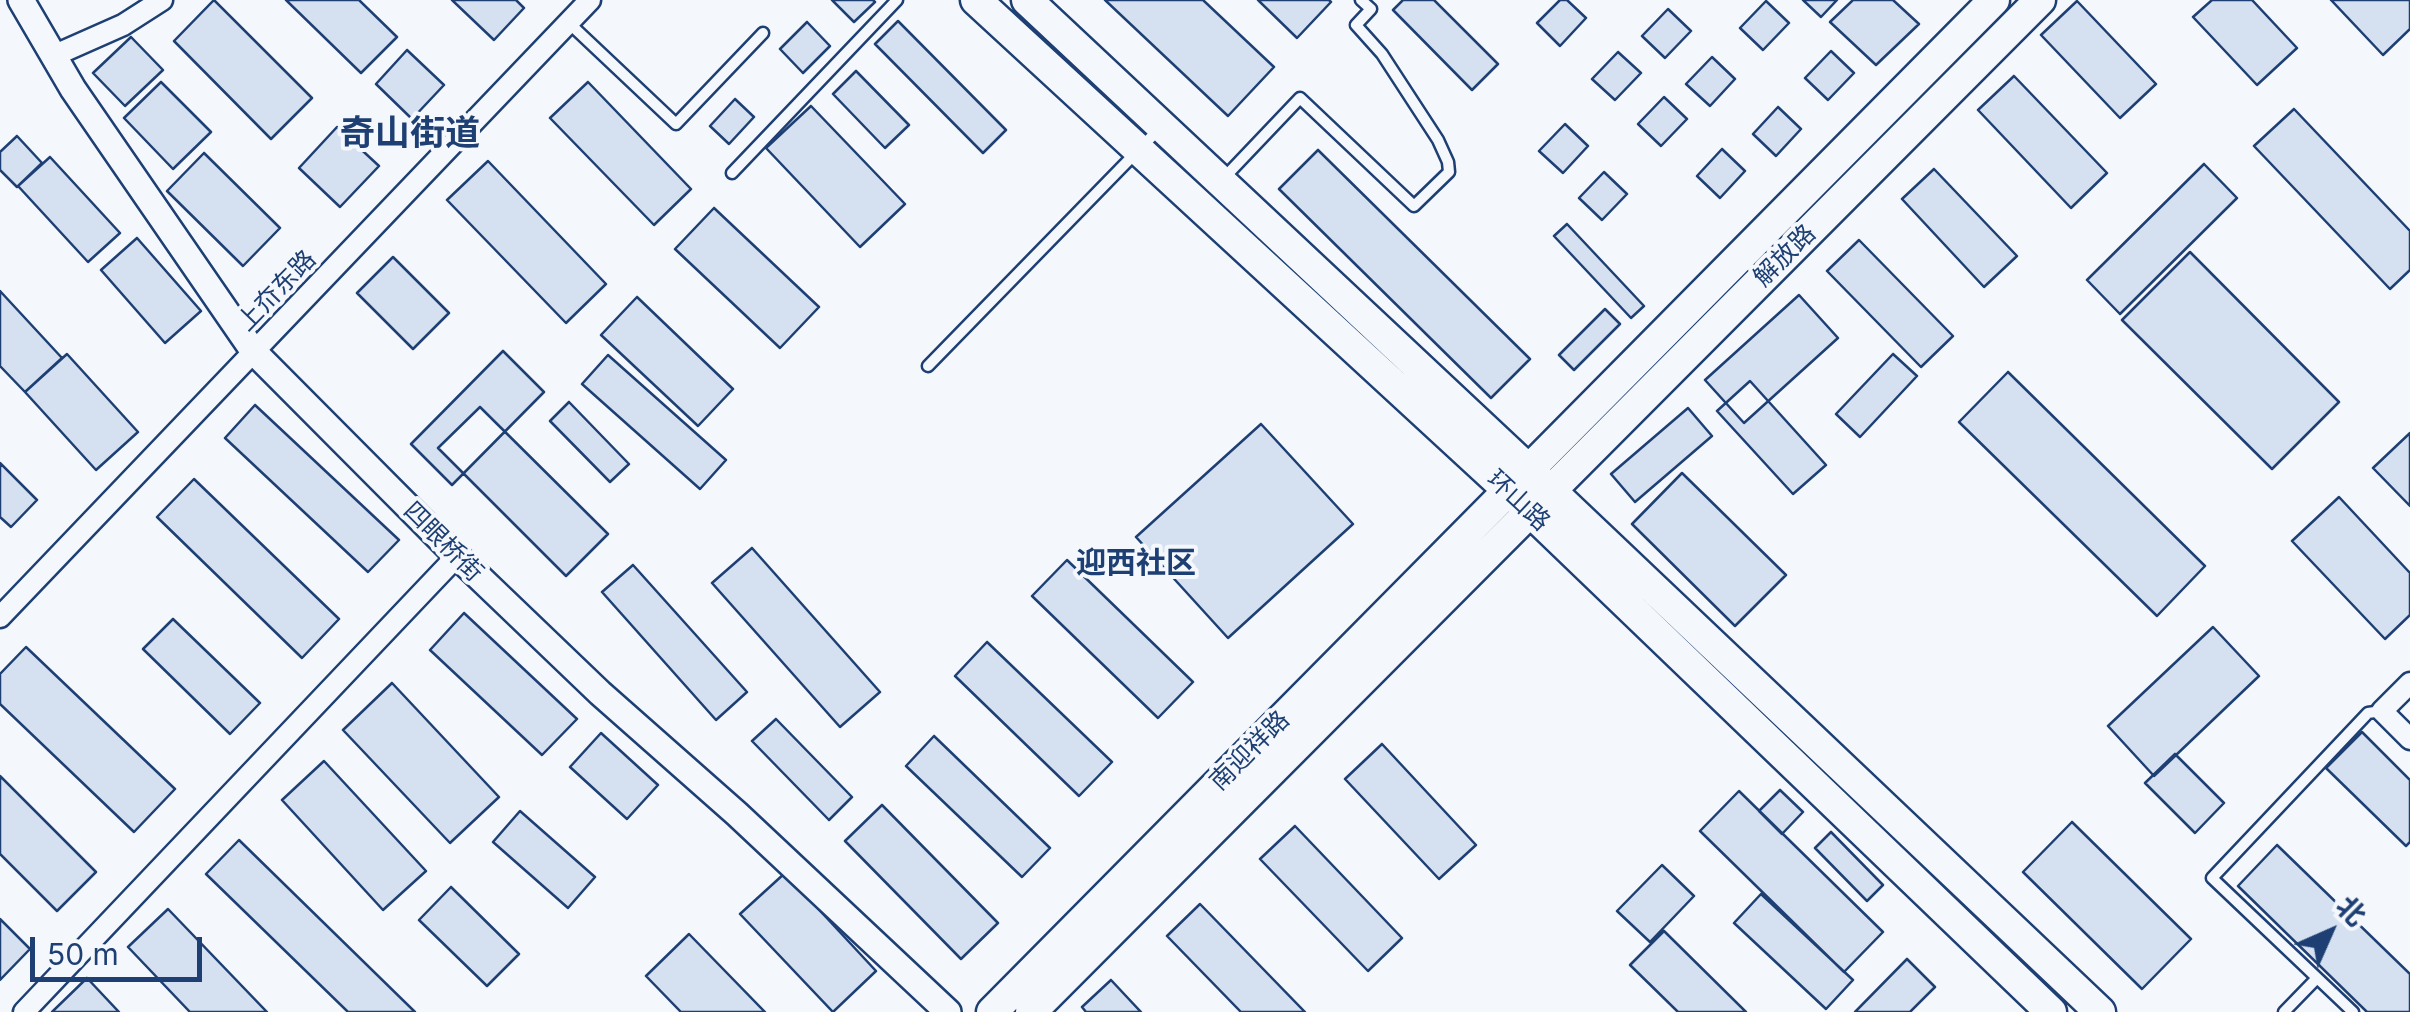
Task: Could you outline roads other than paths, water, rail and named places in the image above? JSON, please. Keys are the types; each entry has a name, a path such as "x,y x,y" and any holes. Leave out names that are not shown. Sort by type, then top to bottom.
{"main road":[{"name":"环山路","path":"976,0 1197,206 1530,491 2100,1012"},
{"name":"环山路","path":"1026,0 1221,182 2050,1012"},
{"name":"解放路","path":"1530,491 1994,0"},
{"name":"解放路","path":"1530,491 2040,0"},
{"name":"南迎祥路","path":"992,1012 1530,491"},
{"name":"南迎祥路","path":"1031,1012 1530,491"}],"street":[{"name":"四眼桥街","path":"21,0 52,56 254,352 600,693 737,814 948,1012"},
{"path":"52,56 123,26 162,0"},
{"name":"上夼东路","path":"0,617 590,0"},
{"path":"24,1012 457,556"},
{"path":"2410,682 2382,711 2410,739"}],"lane":[{"path":"732,173 897,0"},
{"path":"1197,206 1300,98 1414,206 1449,172 1438,140 1382,54 1356,25 1370,9 1361,0"},
{"path":"569,23 676,124 763,32"},
{"path":"928,366 1162,126"},
{"path":"2353,1012 2212,878 2368,713 2382,711"},
{"path":"2284,1012 2317,978"}],"district":[{"name":"奇山街道","path":"410,134"},
{"name":"迎西社区","path":"1136,564"}]}
